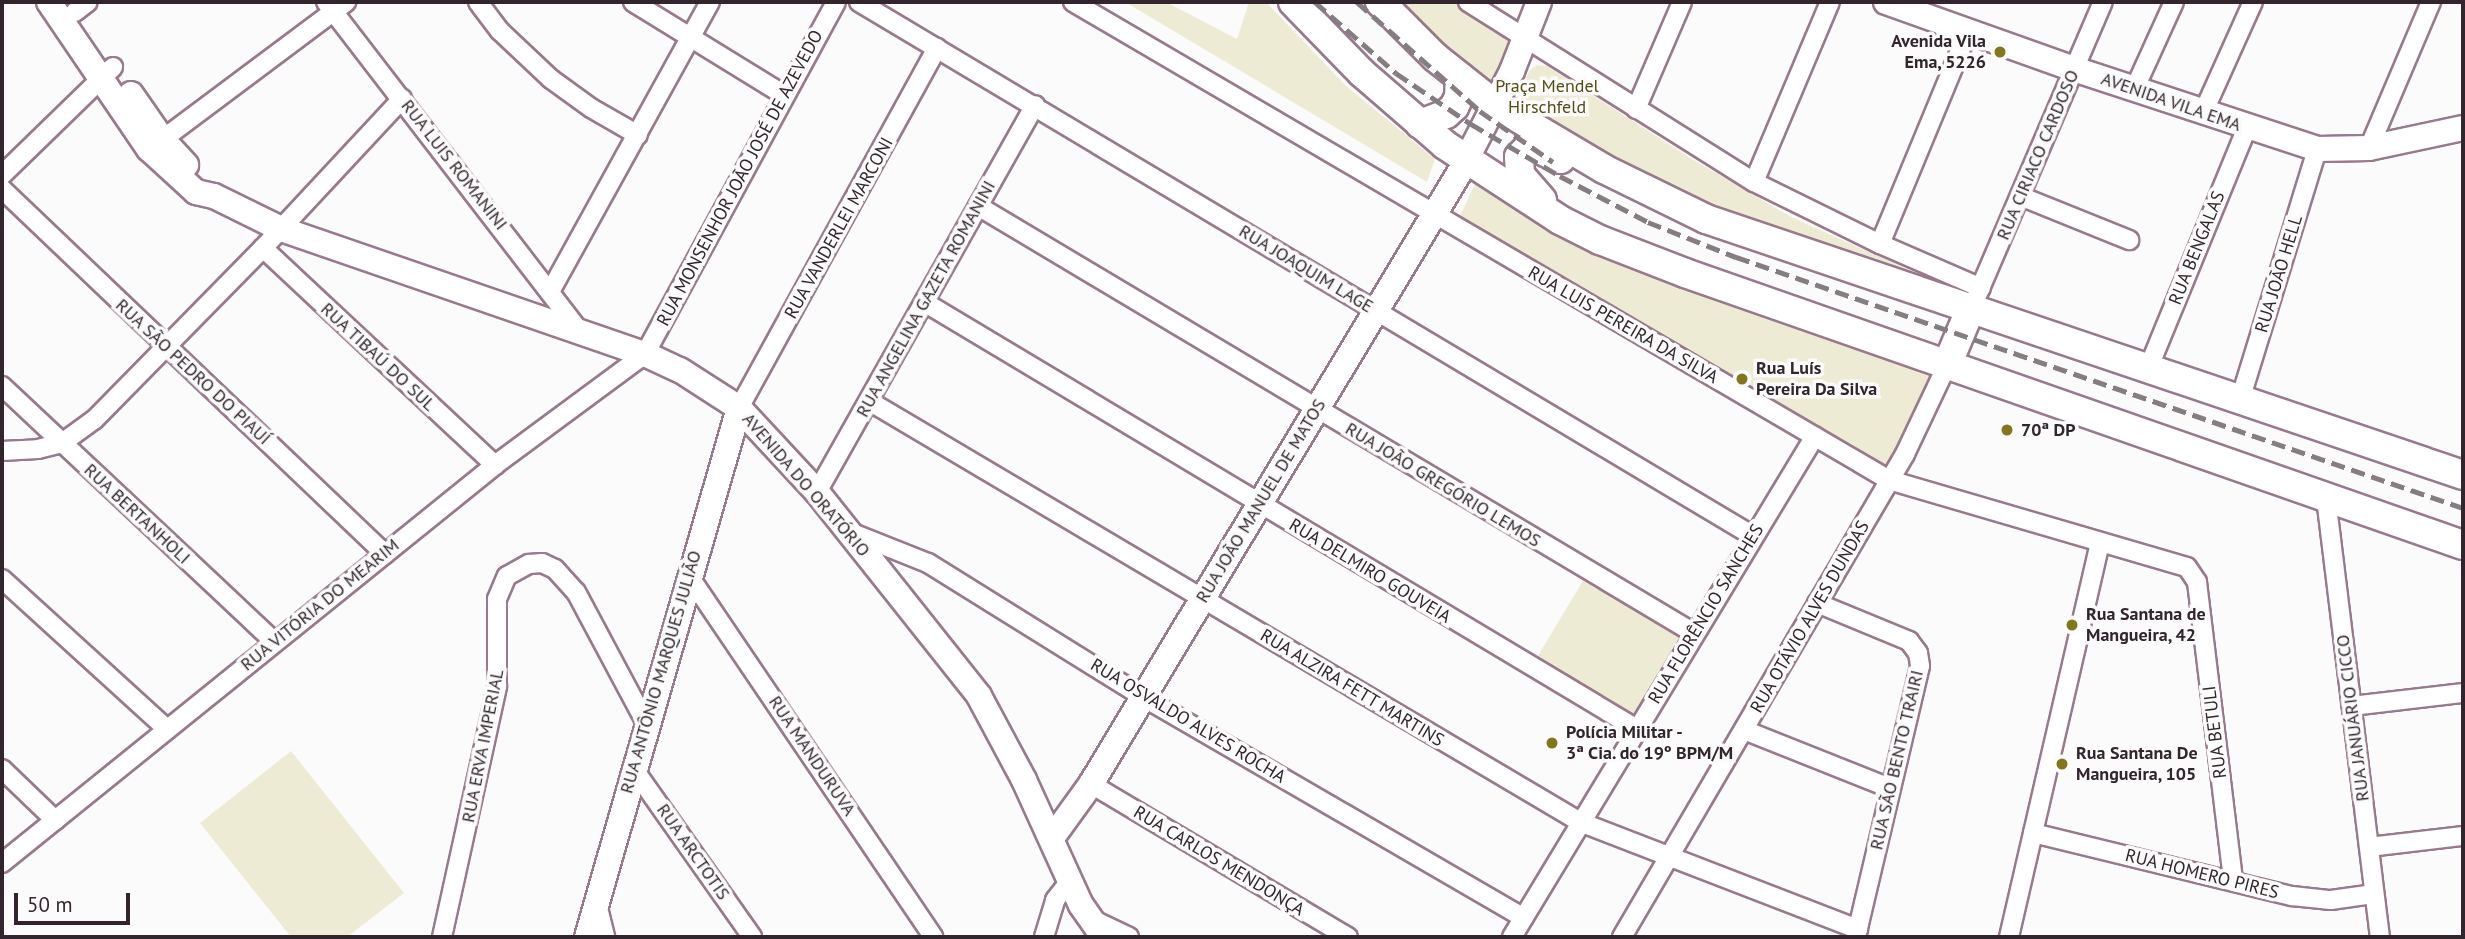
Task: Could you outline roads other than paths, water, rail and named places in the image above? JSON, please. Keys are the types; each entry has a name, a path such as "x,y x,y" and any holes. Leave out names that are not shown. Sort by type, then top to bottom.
{"main road":[{"name":"AVENIDA DO ORATÓRIO","path":"49,2 106,72 156,144 204,182 214,196 281,229 645,354 702,383 739,408 817,492 979,696 1001,733 1070,881 1096,928"},
{"path":"1293,2 1362,73 1465,160 1560,220 1606,242 1685,273 2463,545"},
{"path":"1380,2 1435,57 1496,105 1604,169 1706,219"},
{"name":"RUA JOÃO MANUEL DE MATOS","path":"1052,838 1091,784 1434,214 1496,105 1539,2"},
{"name":"AVENIDA VILA EMA","path":"1885,2 2134,90 2318,149 2370,148 2463,128"},
{"name":"AVENIDA DO ORATÓRIO","path":"77,5 106,72"},
{"path":"1420,124 1446,114 1454,107 1459,97 1460,77"},
{"path":"1560,220 1520,175 1519,157 1527,149 1543,149 1573,167 1706,219 1864,275 1968,299 2148,369 2463,475"},
{"path":"1947,365 1958,339 1968,299"},
{"name":"RUA ANTÔNIO MARQUES JULIÃO","path":"587,937 633,768 739,408"}],"street":[{"path":"478,2 500,31 551,79 591,108 638,135"},
{"path":"633,2 784,95"},
{"path":"551,290 710,2"},
{"name":"RUA MONSENHOR JOÃO JOSÉ DE AZEVEDO","path":"645,354 836,2"},
{"name":"RUA JOAQUIM LAGE","path":"859,2 1753,536"},
{"name":"RUA LUIS PEREIRA DA SILVA","path":"1073,2 1889,480 2187,567 2197,582"},
{"path":"1468,2 1636,110 1755,182 1880,244 1968,299"},
{"path":"1636,110 1682,2"},
{"path":"1755,182 1830,2"},
{"name":"RUA CIRIACO CARDOSO","path":"1968,299 2020,196 2103,2"},
{"path":"2134,90 2174,2"},
{"path":"2203,113 2253,2"},
{"path":"2370,148 2431,2"},
{"path":"156,144 335,5"},
{"name":"RUA LUIS ROMANINI","path":"335,5 402,99 551,290 579,330"},
{"path":"1880,244 1968,33"},
{"name":"RUA VANDERLEI MARCONI","path":"739,408 937,48"},
{"path":"2,175 106,72"},
{"path":"2,452 62,443 94,420 263,248 402,99"},
{"name":"RUA ANGELINA GAZETA ROMANINI","path":"817,492 1035,105"},
{"name":"RUA BENGALAS","path":"2148,369 2247,128"},
{"name":"RUA JOÃO HELL","path":"2240,400 2318,149"},
{"name":"RUA SÃO PEDRO DO PIAUÍ","path":"2,189 385,554"},
{"path":"2020,196 2129,240"},
{"name":"RUA JOÃO GREGÓRIO LEMOS","path":"978,206 1694,633"},
{"name":"RUA TIBAÚ DO SUL","path":"263,248 495,465"},
{"name":"RUA DELMIRO GOUVEIA","path":"924,303 1637,729"},
{"name":"RUA VITÓRIA DO MEARIM","path":"2,863 495,465 645,354"},
{"name":"RUA OTÁVIO ALVES DUNDAS","path":"1622,937 1889,480 1947,365"},
{"name":"RUA BERTANHOLI","path":"2,386 274,641"},
{"name":"RUA ALZIRA FETT MARTINS","path":"869,401 1580,822 1857,933"},
{"name":"RUA FLORÊNCIO SANCHES","path":"1512,937 1815,436"},
{"name":"RUA JANUÁRIO CICCO","path":"2326,498 2380,937"},
{"name":"RUA OSVALDO ALVES ROCHA","path":"849,532 928,563 1143,697 1524,918"},
{"path":"2009,937 2100,543"},
{"name":"RUA ERVA IMPERIAL","path":"442,937 497,686 497,598 507,576 529,564 542,563 555,569 576,592 646,723"},
{"name":"RUA MANDURUVA","path":"689,576 933,937"},
{"path":"2,579 167,729"},
{"name":"RUA BETULI","path":"2197,582 2233,881"},
{"name":"RUA SÃO BENTO TRAIRI","path":"1818,603 1909,641 1918,653 1920,666 1857,933"},
{"path":"2351,706 2463,693"},
{"path":"1744,730 1890,788"},
{"name":"RUA ARCTOTIS","path":"633,768 752,937"},
{"path":"2,769 55,820"},
{"name":"RUA CARLOS MENDONÇA","path":"1091,784 1348,937"},
{"name":"RUA HOMERO PIRES","path":"2033,833 2292,895 2331,900 2373,894"},
{"path":"2369,847 2463,836"},
{"path":"1044,937 1055,900 1070,881"},
{"path":"597,904 605,937"},
{"path":"1096,928 1129,937"}],"railway":[{"path":"1315,2 1396,73 1471,124 1560,176 1648,222 1736,257 2463,508"},
{"path":"1357,2 1480,111 1553,162"}],"place":[{"name":"Avenida Vila Ema, 5226","path":"2000,52"},
{"name":"Rua Luís Pereira Da Silva","path":"1742,379"},
{"name":"70ª DP","path":"2007,430"},
{"name":"Rua Santana de Mangueira, 42","path":"2072,625"},
{"name":"Polícia Militar - 3ª Cia. do 19º BPM/M","path":"1552,743"},
{"name":"Rua Santana De Mangueira, 105","path":"2062,764"}],"park label":[{"name":"Praça Mendel Hirschfeld","path":"1547,98"}]}
